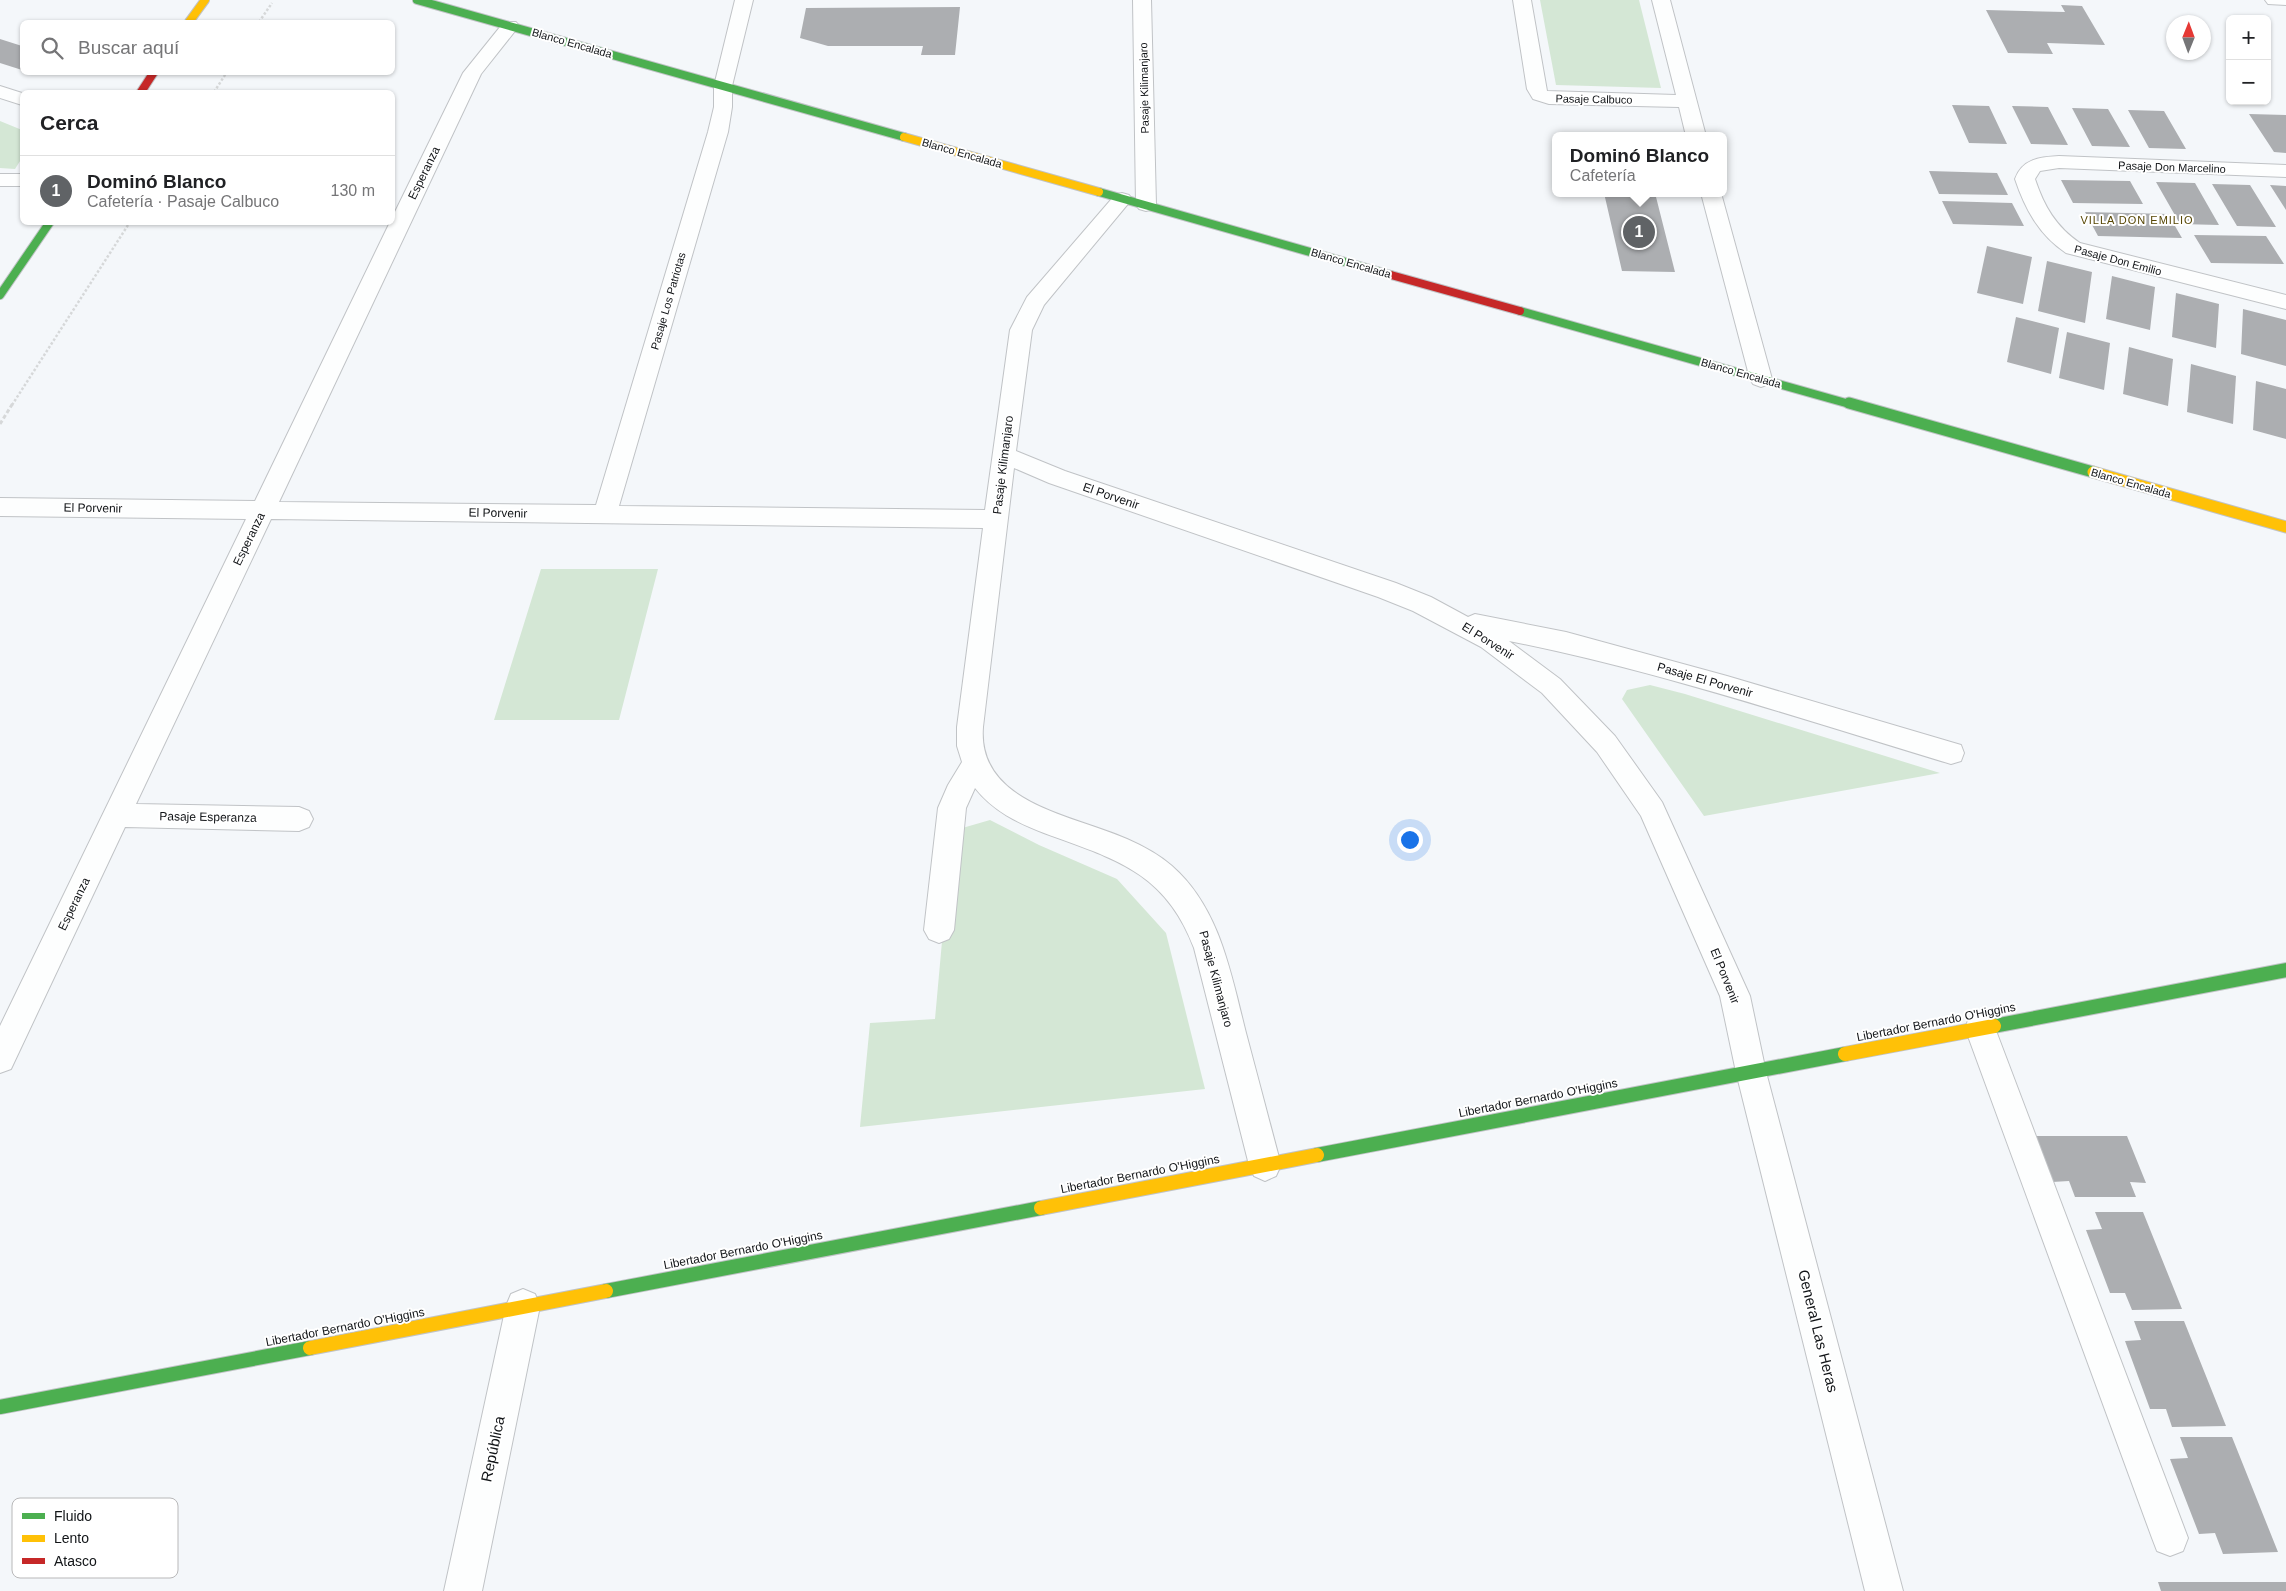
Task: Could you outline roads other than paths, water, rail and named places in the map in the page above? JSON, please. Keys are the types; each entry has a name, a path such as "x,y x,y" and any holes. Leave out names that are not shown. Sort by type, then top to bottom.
{"street":[{"path":"190,20 205,0"},
{"name":"Blanco Encalada","path":"417,0 2286,527"},
{"name":"Pasaje Los Patriotas","path":"605,514 718,132 723,86 744,0"},
{"name":"Pasaje Kilimanjaro","path":"1142,0 1134,202 1045,289 1028,315 1018,345 970,729 970,747 975,764 985,782 1000,797 1017,809 1137,857 1156,870 1189,905 1201,925 1209,948 1265,1165"},
{"name":"Pasaje Calbuco","path":"1522,0 1536,89 1540,95 1549,98 1686,101"},
{"path":"1661,0 1695,132"},
{"path":"2274,0 2286,0"},
{"name":"Esperanza","path":"0,1059 472,73 510,26"},
{"path":"142,90 152,75"},
{"path":"0,92 20,98"},
{"name":"Pasaje Don Marcelino","path":"2059,162 2286,171"},
{"name":"Pasaje Don Emilio","path":"2059,162 2037,165 2030,169 2026,179 2047,226 2063,242 2090,254 2286,302"},
{"path":"0,180 20,180"},
{"path":"1712,197 1761,379"},
{"path":"0,295 48,225"},
{"name":"El Porvenir","path":"1004,455 1057,477 1387,590 1456,621 1490,640 1551,686 1606,744 1652,810 1735,996 1751,1072"},
{"name":"El Porvenir","path":"0,507 996,519"},
{"name":"Pasaje El Porvenir","path":"1456,621 1566,642 1727,686 1951,753"},
{"path":"939,930 952,808 958,793 975,764"},
{"name":"Pasaje Esperanza","path":"117,815 299,819"},
{"name":"Libertador Bernardo O'Higgins","path":"0,1407 2286,970"},
{"path":"1980,1028 2170,1538"},
{"name":"General Las Heras","path":"1751,1072 1884,1591"},
{"name":"República","path":"463,1591 523,1306"}],"place":[{"name":"Dominó Blanco","path":"1639,232"}],"district":[{"name":"VILLA DON EMILIO","path":"2137,220"}]}
